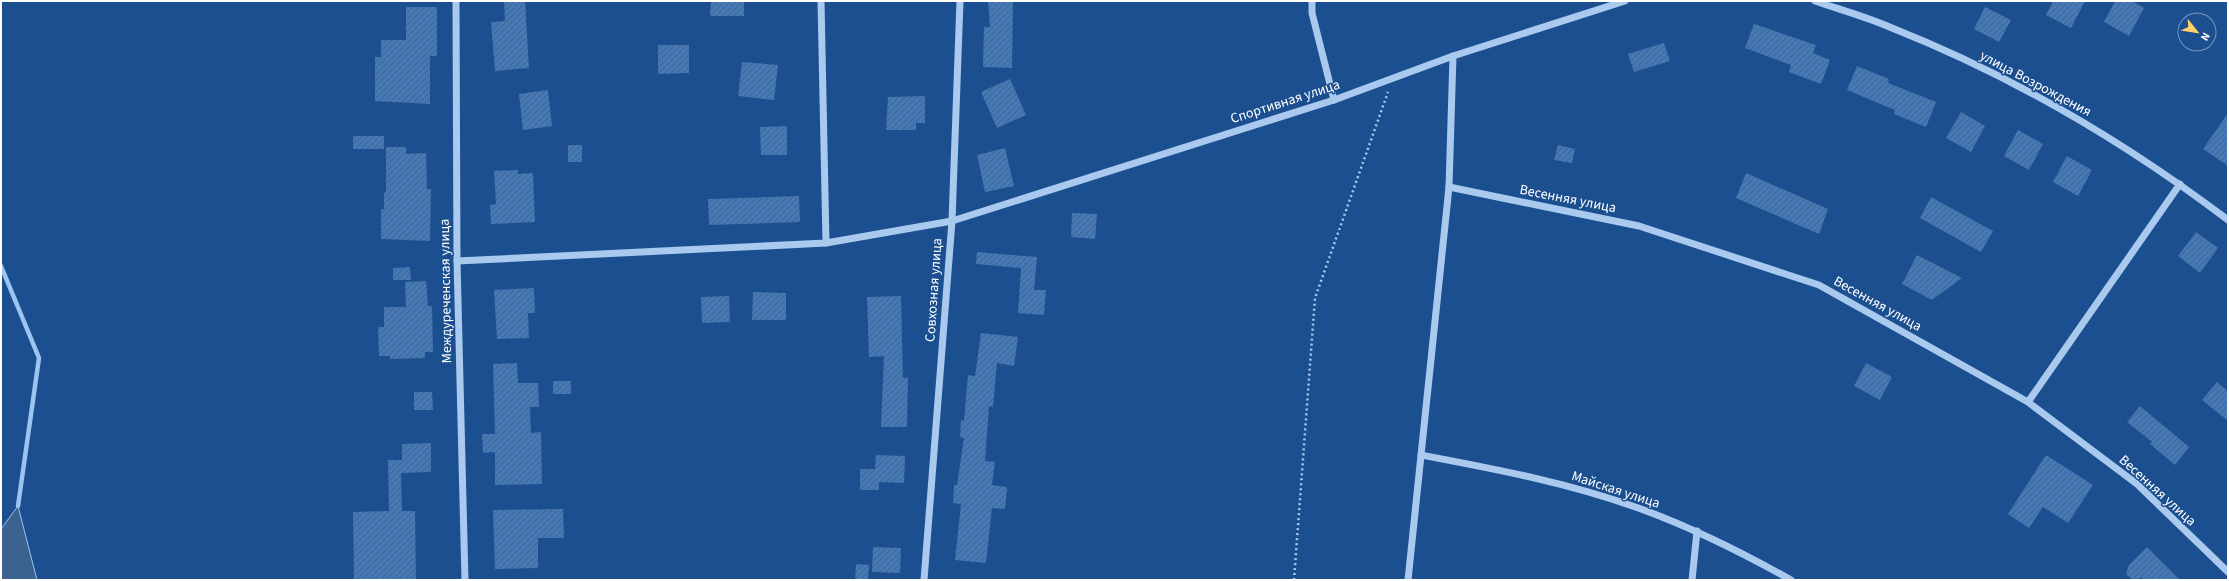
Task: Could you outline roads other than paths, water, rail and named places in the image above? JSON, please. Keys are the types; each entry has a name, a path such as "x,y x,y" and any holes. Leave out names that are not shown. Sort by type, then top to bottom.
{"street":[{"name":"Междуреченская улица","path":"456,1 457,261 465,580"},
{"path":"821,1 826,243"},
{"name":"Совхозная улица","path":"924,580 952,221 960,1"},
{"path":"1312,1 1312,13 1334,100"},
{"name":"Спортивная улица","path":"457,261 826,243 952,221 1334,100 1453,56 1625,1"},
{"name":"улица Возрождения","path":"1815,1 1892,27 1968,61 2040,97 2101,132 2180,184 2228,220"},
{"path":"1408,580 1449,188 1453,56"},
{"path":"2028,402 2180,184"},
{"name":"Весенняя улица","path":"1449,188 1639,226 1819,285 2028,402 2137,484 2228,572"},
{"name":"Майская улица","path":"1421,455 1518,474 1581,490 1640,509 1697,531 1791,580"},
{"path":"1692,580 1697,531"}],"water":[{"path":"18,506 37,580 1,580 1,529"}],"waterway":[{"path":"1,266 39,358 18,506"}]}
